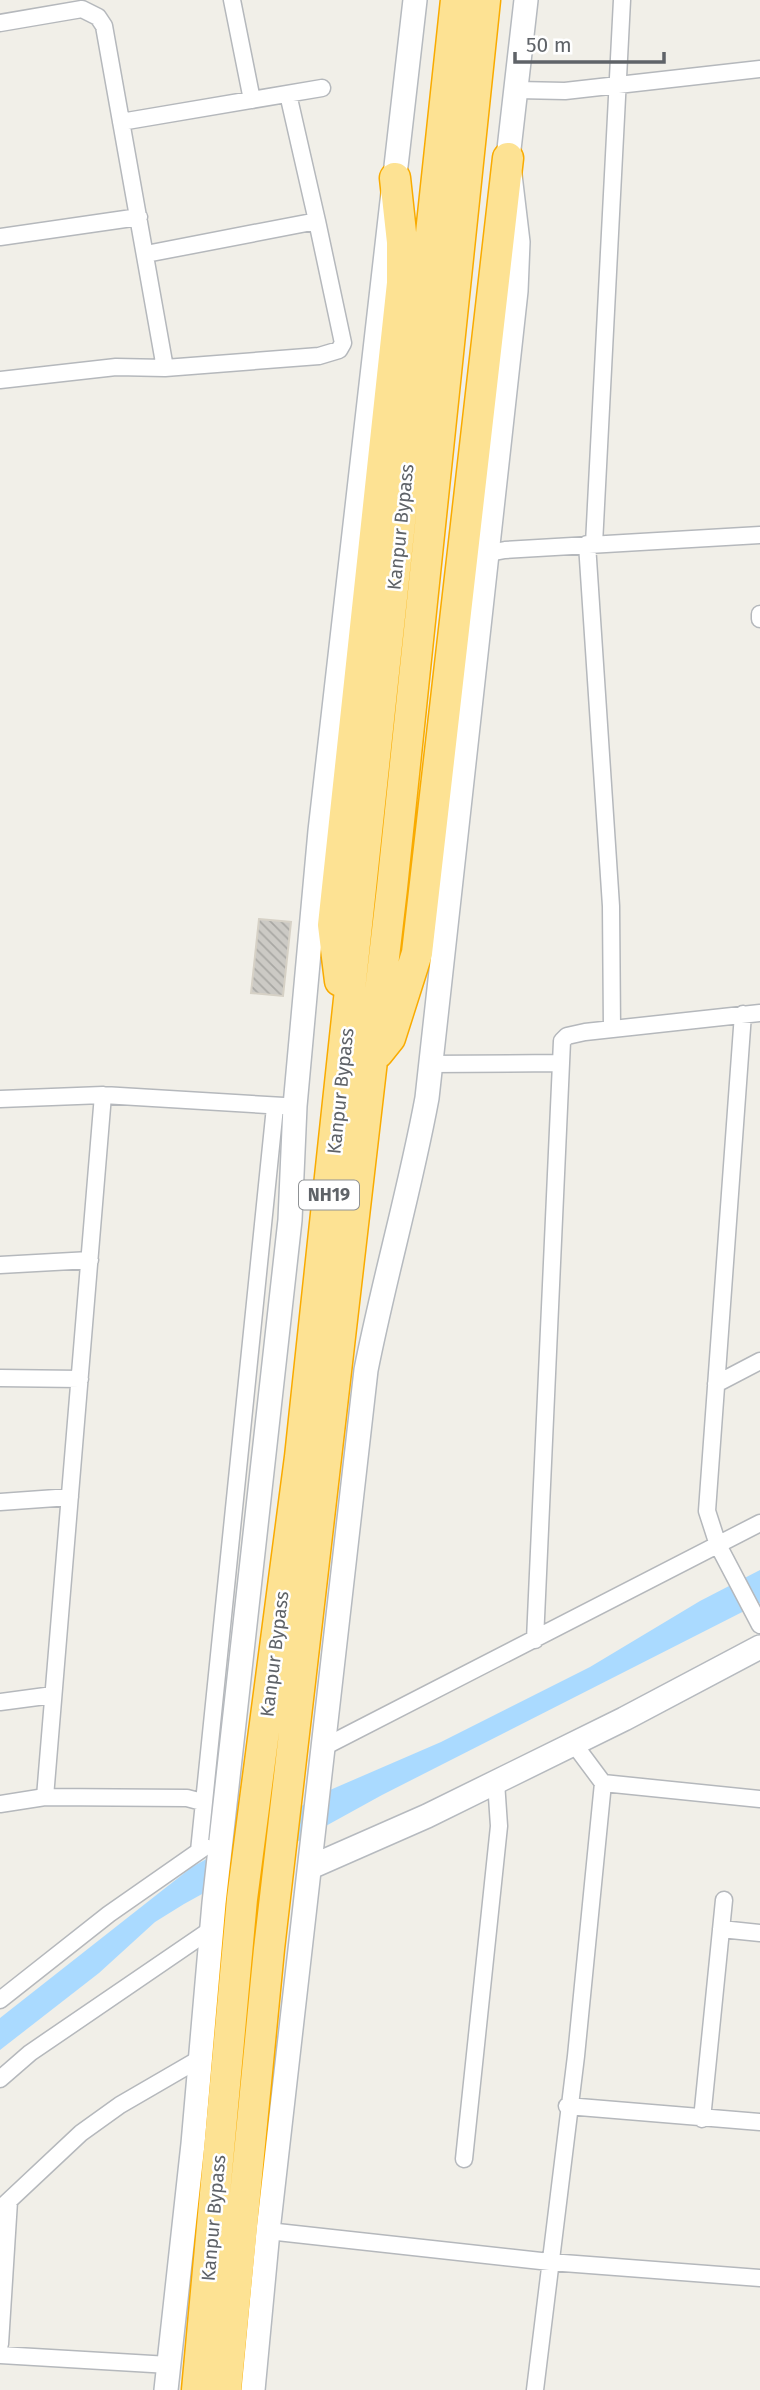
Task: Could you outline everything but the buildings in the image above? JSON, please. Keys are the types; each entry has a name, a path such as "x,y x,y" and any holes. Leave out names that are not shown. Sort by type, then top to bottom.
{"highway":[{"name":"Kanpur Bypass","path":"197,2390 242,1899 300,1457 456,0"},
{"name":"Kanpur Bypass","path":"226,2390 269,1949 371,1061 485,0"},
{"path":"371,1061 390,1038 417,953 508,158"},
{"path":"347,1031 332,925 401,283 402,242 395,178"}],"main road":[{"path":"166,2390 213,1928 214,1844 290,1220 285,1106 320,831 415,0"},
{"path":"253,2390 268,2231 366,1370 382,1288 416,1160 430,1064 489,553 516,291 518,242 508,158 526,0"},
{"path":"312,1858 331,1861 574,1744 760,1647"}],"street":[{"path":"232,0 253,100"},
{"path":"612,1029 611,906 591,544 622,0"},
{"path":"0,23 82,9 98,17 104,26 165,368"},
{"path":"517,90 565,91 760,69"},
{"path":"121,122 322,88"},
{"path":"0,380 116,367 165,368 318,356 339,350 343,343 288,94"},
{"path":"0,237 139,217"},
{"path":"146,254 317,221"},
{"path":"489,553 591,544 760,535"},
{"path":"535,1640 562,1041 568,1036 612,1029 752,1014 716,1384 707,1511 718,1545 758,1620"},
{"path":"430,1064 560,1063"},
{"path":"45,1797 103,1095"},
{"path":"0,1099 103,1095 285,1106 202,1802 214,1844 109,1913 0,2000"},
{"path":"0,1265 90,1260"},
{"path":"716,1384 760,1360"},
{"path":"0,1378 80,1379"},
{"path":"0,1502 70,1497"},
{"path":"322,1748 760,1523"},
{"path":"0,1702 53,1695"},
{"path":"535,2390 576,2056 603,1783 574,1744"},
{"path":"464,2160 499,1826 496,1782"},
{"path":"603,1783 760,1799"},
{"path":"0,1804 45,1797 187,1798 202,1802"},
{"path":"702,2119 724,1900"},
{"path":"0,2079 30,2053 213,1928"},
{"path":"721,1929 760,1933"},
{"path":"0,2344 5,2205 81,2133 120,2105 201,2057"},
{"path":"568,2106 760,2122"},
{"path":"268,2231 550,2262 760,2278"},
{"path":"0,2355 169,2365"}],"water":[{"path":"760,1570 760,1603 382,1795 184,1904 155,1922 99,1973 0,2050 0,2018 192,1867 330,1790 441,1742 590,1667 700,1601"}]}
